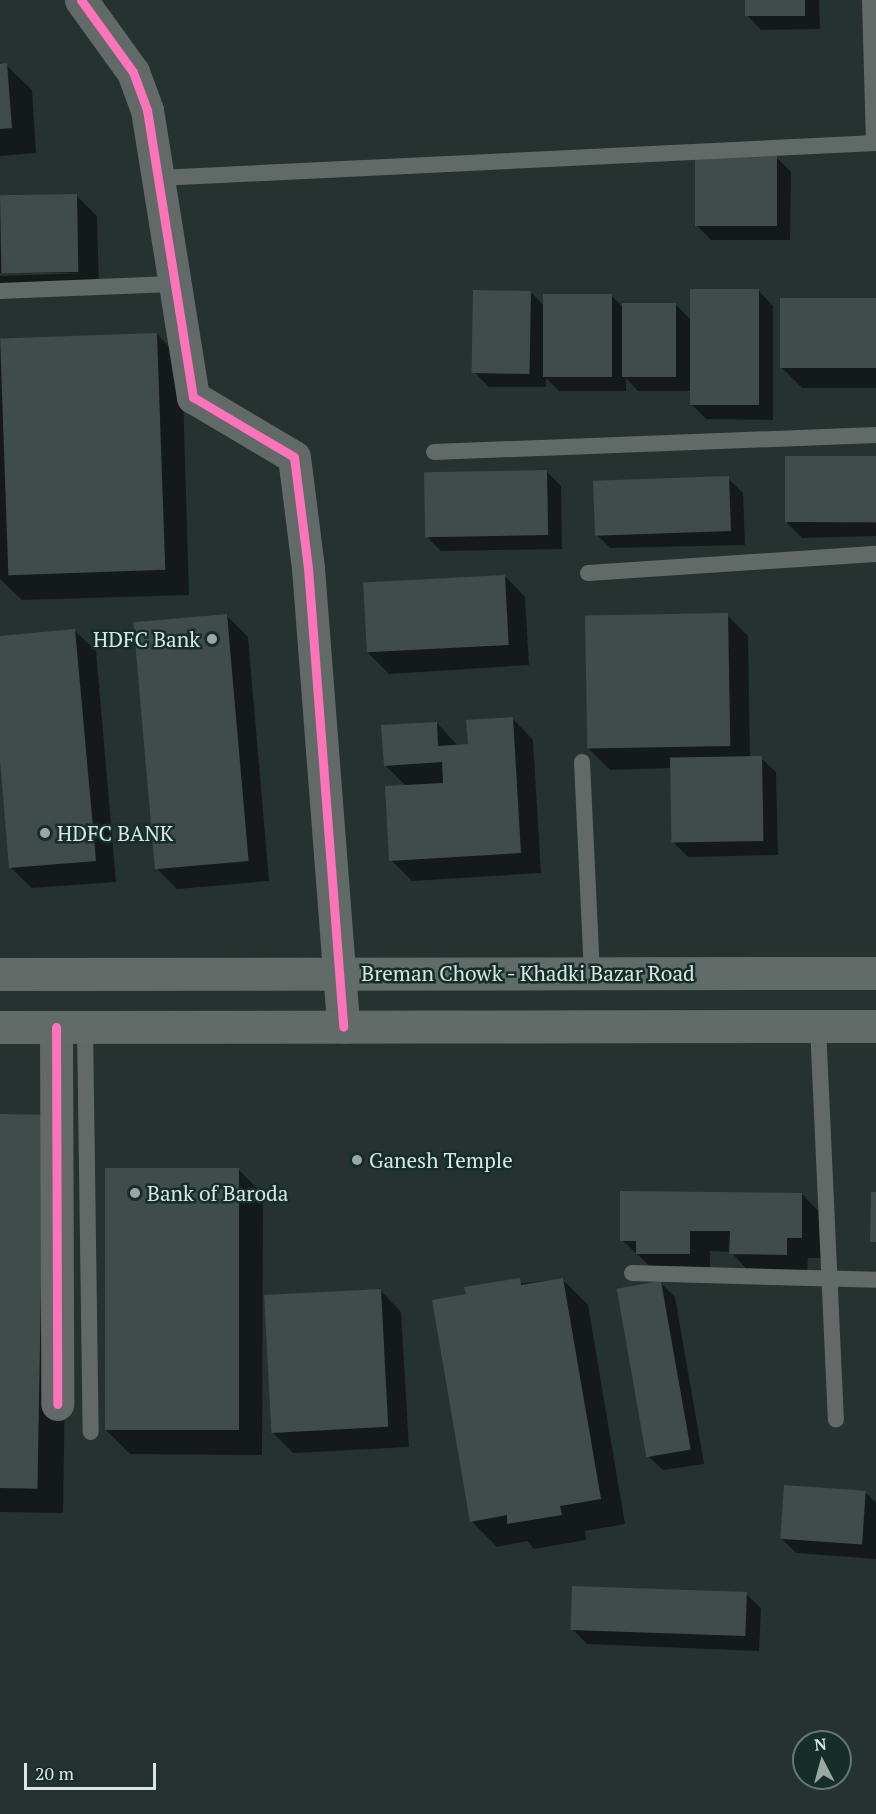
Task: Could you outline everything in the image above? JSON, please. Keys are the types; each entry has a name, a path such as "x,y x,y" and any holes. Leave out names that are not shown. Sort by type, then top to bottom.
{"main road":[{"name":"Breman Chowk - Khadki Bazar Road","path":"0,974 876,973"},
{"path":"0,1026 876,1026"}],"street":[{"path":"81,0 133,72 147,110 178,284 193,397 294,457 308,568 337,974 343,1027"},
{"path":"57,1404 70,1027"}],"lane":[{"path":"159,178 875,143 870,0"},
{"path":"0,291 178,284"},
{"path":"434,452 876,435"},
{"path":"588,573 876,554"},
{"path":"582,762 592,973"},
{"path":"818,1026 825,1278 836,1420"},
{"path":"70,1027 91,1432"},
{"path":"633,1273 876,1280"}],"building":[{"path":"745,0 805,0 805,16 745,16"},
{"path":"7,63 12,128 0,129 0,64"},
{"path":"695,155 777,155 777,226 695,226"},
{"path":"77,194 78,272 1,273 0,195"},
{"path":"690,289 759,289 759,405 690,405"},
{"path":"473,290 531,291 530,374 472,373"},
{"path":"543,294 612,294 612,377 543,377"},
{"path":"780,298 876,298 876,368 780,368"},
{"path":"622,303 676,303 676,377 622,377"},
{"path":"157,333 165,570 8,575 0,338"},
{"path":"785,456 876,456 876,522 785,522"},
{"path":"547,470 548,535 425,537 424,472"},
{"path":"729,476 731,531 595,536 593,481"},
{"path":"505,575 509,645 367,652 363,582"},
{"path":"728,613 730,746 587,748 585,615"},
{"path":"227,614 249,861 155,869 133,622"},
{"path":"75,629 96,861 9,868 0,760 0,636"},
{"path":"513,717 521,853 389,861 385,786 443,783 442,762 384,766 381,725 437,722 438,746 468,744 466,720"},
{"path":"762,756 763,841 671,843 670,758"},
{"path":"0,1114 44,1115 37,1489 0,1488"},
{"path":"105,1168 239,1168 239,1430 105,1430"},
{"path":"620,1191 802,1193 802,1238 787,1238 787,1255 729,1254 730,1231 690,1231 690,1254 636,1254 636,1241 620,1241"},
{"path":"871,1192 876,1192 876,1242 870,1242"},
{"path":"520,1278 521,1285 563,1278 601,1499 560,1506 562,1515 507,1524 507,1515 470,1522 432,1300 466,1294 464,1287"},
{"path":"661,1281 691,1449 646,1457 617,1289"},
{"path":"381,1289 388,1427 271,1433 264,1295"},
{"path":"784,1485 866,1491 862,1545 780,1539"},
{"path":"572,1586 747,1592 745,1636 570,1630"}],"cycle path":[{"path":"81,0 133,72 147,110 193,397 294,457 308,568 343,1027"},
{"path":"56,1027 57,1404"}],"place":[{"name":"HDFC Bank","path":"212,639"},
{"name":"HDFC BANK","path":"45,833"},
{"name":"Ganesh Temple","path":"357,1160"},
{"name":"Bank of Baroda","path":"135,1193"}]}
